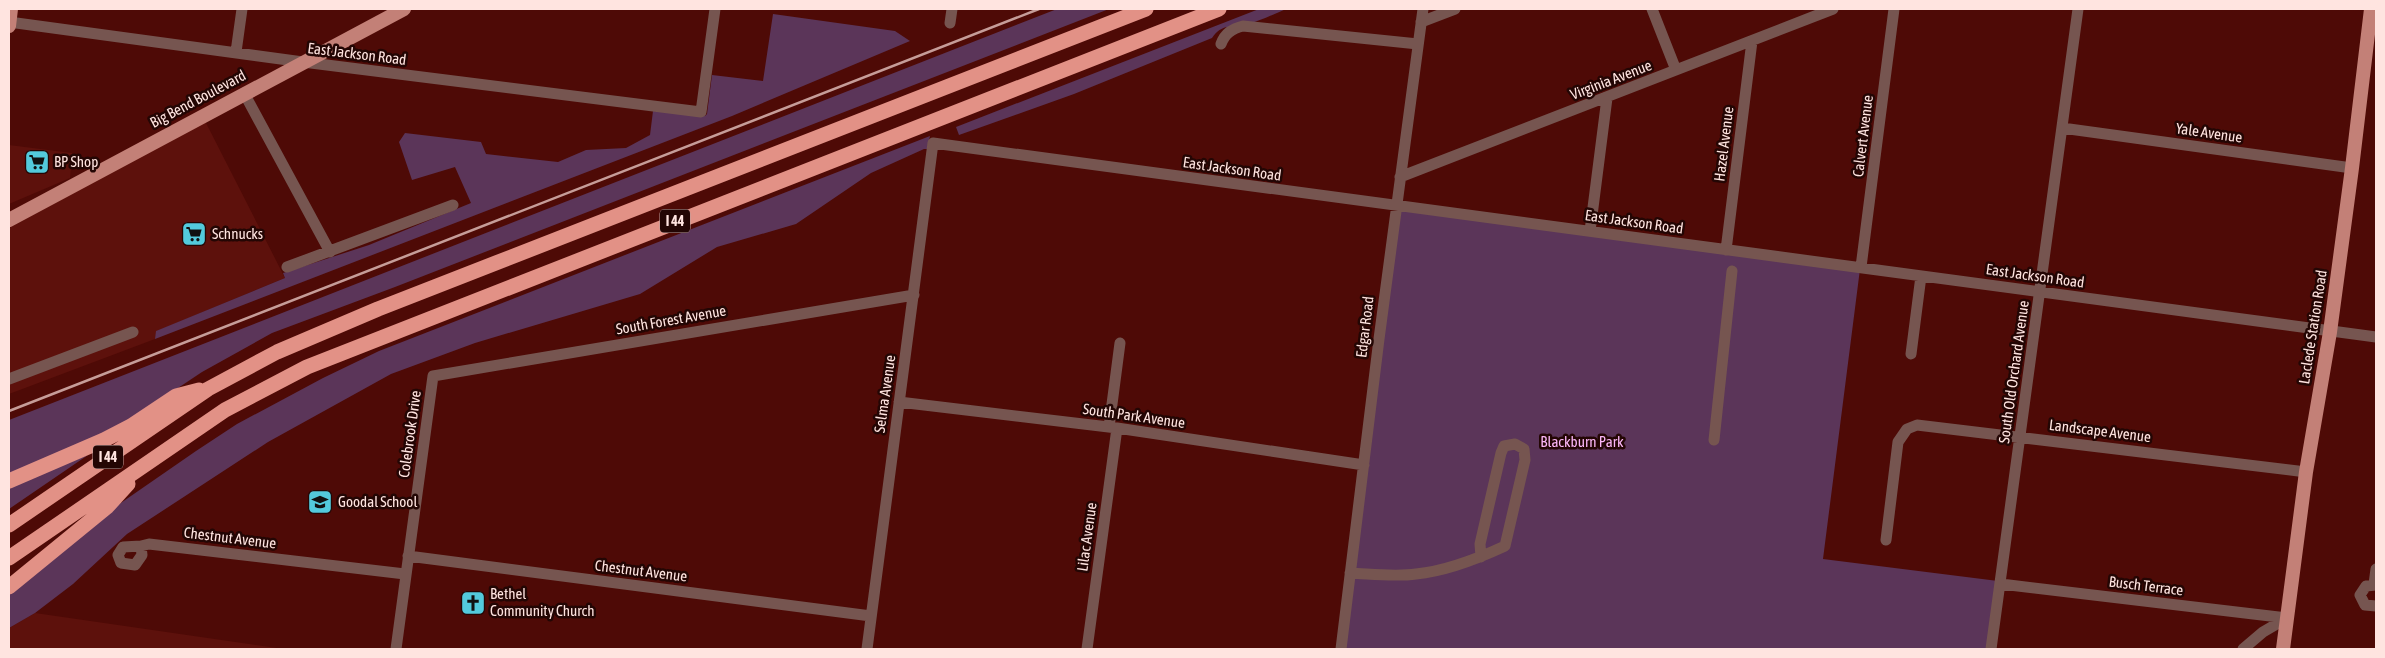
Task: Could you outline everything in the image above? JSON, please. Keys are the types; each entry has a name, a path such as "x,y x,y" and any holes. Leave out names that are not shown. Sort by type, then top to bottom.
{"highway":[{"name":"I 44","path":"9,526 208,389 277,352 337,326 1146,9"},
{"name":"I 44","path":"9,558 225,410 308,367 1219,9"},
{"path":"9,481 104,440 131,426 176,396 208,389"},
{"path":"9,587 107,507 146,464"}],"main road":[{"path":"9,26 11,9"},
{"name":"Big Bend Boulevard","path":"9,220 404,9"},
{"name":"Laclede Station Road","path":"2283,649 2306,472 2330,332 2371,9"}],"street":[{"path":"236,52 242,9"},
{"name":"East Jackson Road","path":"9,22 303,62 701,112 715,9"},
{"path":"950,23 952,9"},
{"name":"Edgar Road","path":"1341,649 1396,206 1423,9"},
{"path":"1421,22 1455,9"},
{"path":"1652,9 1676,70"},
{"name":"Virginia Avenue","path":"1400,177 1834,9"},
{"name":"Calvert Avenue","path":"1861,267 1894,9"},
{"name":"South Old Orchard Avenue","path":"1991,649 2078,9"},
{"path":"1222,44 1224,36 1232,30 1244,26 1418,44"},
{"name":"Hazel Avenue","path":"1726,250 1752,41"},
{"path":"244,93 330,252"},
{"path":"1590,231 1607,98"},
{"name":"Yale Avenue","path":"2062,128 2352,168"},
{"name":"East Jackson Road","path":"933,144 2376,337"},
{"name":"Selma Avenue","path":"867,649 933,144"},
{"path":"287,268 453,205"},
{"path":"1714,440 1732,271"},
{"path":"1911,354 1921,276"},
{"name":"South Forest Avenue","path":"433,376 914,295"},
{"path":"9,379 133,332"},
{"name":"Lilac Avenue","path":"1087,649 1113,428 1120,343"},
{"name":"Colebrook Drive","path":"405,574 433,376"},
{"name":"South Park Avenue","path":"899,402 1113,428 1364,465"},
{"name":"Landscape Avenue","path":"1886,540 1898,442 1907,429 1923,424 2306,472"},
{"path":"1350,573 1416,574 1448,568 1481,557 1505,546 1525,460 1524,449 1515,444 1504,446 1501,453 1480,544 1481,557"},
{"name":"Chestnut Avenue","path":"141,546 149,544 405,574"},
{"name":"Chestnut Avenue","path":"408,556 871,616"},
{"path":"2376,570 2375,585 2363,588 2361,598 2369,606 2376,606"},
{"path":"396,649 405,574"},
{"name":"Busch Terrace","path":"2001,584 2286,618"},
{"path":"2243,649 2263,632 2286,618"}],"shaded area":[{"path":"205,121 285,278 157,331 155,339 9,394 9,228"},
{"path":"9,145 72,153 70,178 9,204"},
{"path":"35,613 284,649 9,649 9,628"}],"green space":[{"path":"1057,9 1109,9 395,287 272,333 202,372 115,430 9,476 9,420"},
{"path":"1259,9 1286,9 1253,23 1224,28 1212,38 1074,94 959,135 956,127"},
{"path":"773,14 895,31 910,41 732,116 155,339 156,331 285,278 283,273 369,245 471,203 455,167 412,180 399,142 405,133 481,142 486,154 558,162 586,150 626,148 650,135 653,111 705,116 707,114 712,75 763,81"},
{"path":"930,136 927,149 871,173 796,224 717,247 640,294 475,343 391,374 268,442 127,534 73,584 35,613 9,628 9,592 89,525 237,424 323,378 379,351"},
{"name":"Blackburn Park","path":"1398,209 1860,269 1823,559 1998,581 1988,649 1344,649"},
{"path":"88,455 9,509 9,486"}],"railway":[{"path":"9,411 1039,9"}],"place":[{"name":"BP Shop","path":"37,162"},
{"name":"Schnucks","path":"194,234"},
{"name":"Goodal School","path":"320,502"},
{"name":"Bethel Community Church","path":"473,603"}]}
